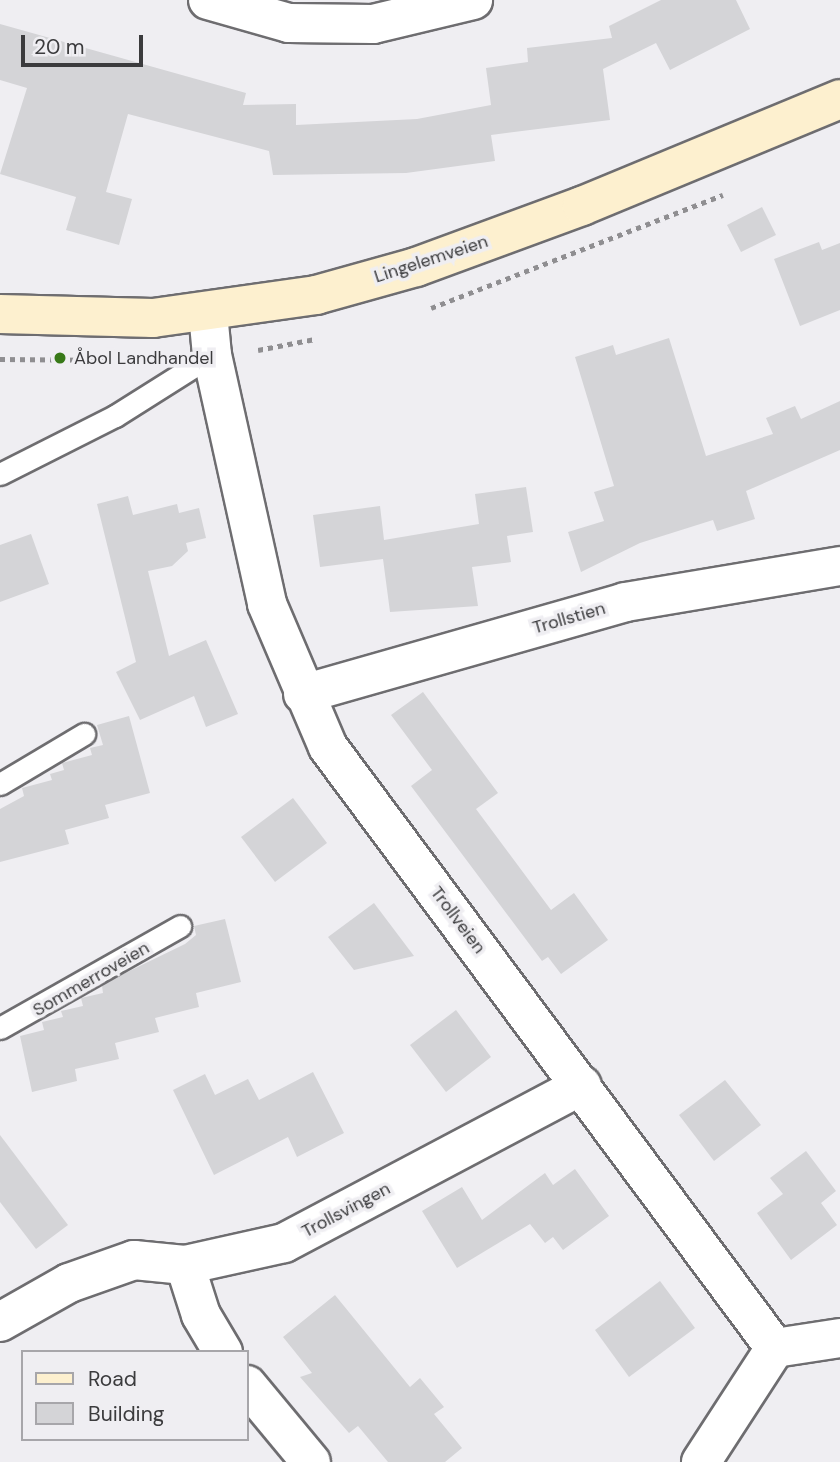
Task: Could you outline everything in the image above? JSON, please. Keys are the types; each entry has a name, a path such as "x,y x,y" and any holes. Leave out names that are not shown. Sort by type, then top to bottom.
{"main road":[{"name":"Lingelemveien","path":"0,314 92,319 208,313 316,295 416,267 840,99"}],"street":[{"path":"208,0 289,23 373,24 473,0"},
{"name":"Trollveien","path":"208,313 212,355 267,604 303,694 328,747 775,1348"},
{"name":"Trollstien","path":"303,694 625,602 840,566"},
{"name":"Trollsvingen","path":"185,1265 284,1242 582,1085"},
{"path":"0,1322 69,1283 134,1260 185,1265 201,1315 222,1350"},
{"path":"701,1462 775,1348 840,1338"},
{"path":"248,1386 311,1462"}],"lane":[{"path":"0,474 115,416 212,355"},
{"path":"0,784 84,734"},
{"name":"Sommerroveien","path":"0,1028 180,926"}],"path":[{"path":"0,359 123,360"}],"building":[{"path":"661,0 736,0 750,29 670,70 656,43 603,69 610,120 491,135 495,161 406,173 273,175 269,151 128,114 106,192 132,199 119,245 66,230 76,197 0,174 27,88 0,80 0,24 246,93 243,105 296,104 296,125 417,119 491,105 486,68 528,62 527,48 612,38 609,26"},
{"path":"762,207 776,235 741,252 727,225"},
{"path":"819,242 822,250 840,243 840,310 800,326 774,259"},
{"path":"669,338 706,456 773,434 766,418 795,406 801,419 840,401 840,450 746,491 755,519 717,531 713,520 640,543 581,572 568,532 604,521 594,492 614,486 575,357 613,345 616,355"},
{"path":"526,487 533,532 507,536 511,562 472,567 478,606 390,612 383,559 320,567 313,515 380,506 384,540 479,524 475,494"},
{"path":"128,496 133,515 177,504 179,513 199,508 206,538 186,543 188,551 172,566 148,571 169,656 206,640 238,714 206,727 194,696 140,720 116,672 136,662 97,504"},
{"path":"31,534 49,584 0,602 0,545"},
{"path":"423,692 498,793 476,809 551,910 574,893 608,940 561,974 548,957 542,961 411,786 432,770 391,715"},
{"path":"129,716 150,793 105,805 109,818 65,830 69,844 0,862 0,809 24,796 22,788 52,780 50,774 64,770 62,763 92,755 90,748 103,745 97,725"},
{"path":"293,798 327,843 275,882 241,837"},
{"path":"374,903 414,956 354,970 328,937"},
{"path":"225,919 241,982 196,993 199,1007 155,1018 159,1032 115,1043 119,1059 75,1069 77,1081 32,1092 20,1036 44,1030 42,1022 63,1017 61,1011 83,1006 81,998 103,993 102,986 113,979 185,944 196,935 194,926"},
{"path":"456,1010 491,1057 446,1092 410,1045"},
{"path":"313,1072 344,1133 297,1157 288,1137 214,1175 173,1090 205,1074 215,1095 248,1079 259,1100"},
{"path":"725,1080 761,1125 714,1161 679,1115"},
{"path":"0,1135 68,1225 36,1249 0,1202"},
{"path":"806,1151 836,1191 821,1203 837,1225 791,1260 757,1213 783,1194 770,1178"},
{"path":"575,1169 609,1216 563,1250 553,1237 545,1243 530,1224 457,1268 422,1211 462,1187 482,1220 545,1173 553,1185"},
{"path":"660,1281 695,1328 629,1377 595,1330"},
{"path":"335,1295 410,1387 420,1378 444,1407 434,1414 462,1448 445,1462 388,1462 358,1426 349,1433 300,1377 312,1373 283,1337"}],"place":[{"name":"Åbol Landhandel","path":"60,358"}]}
